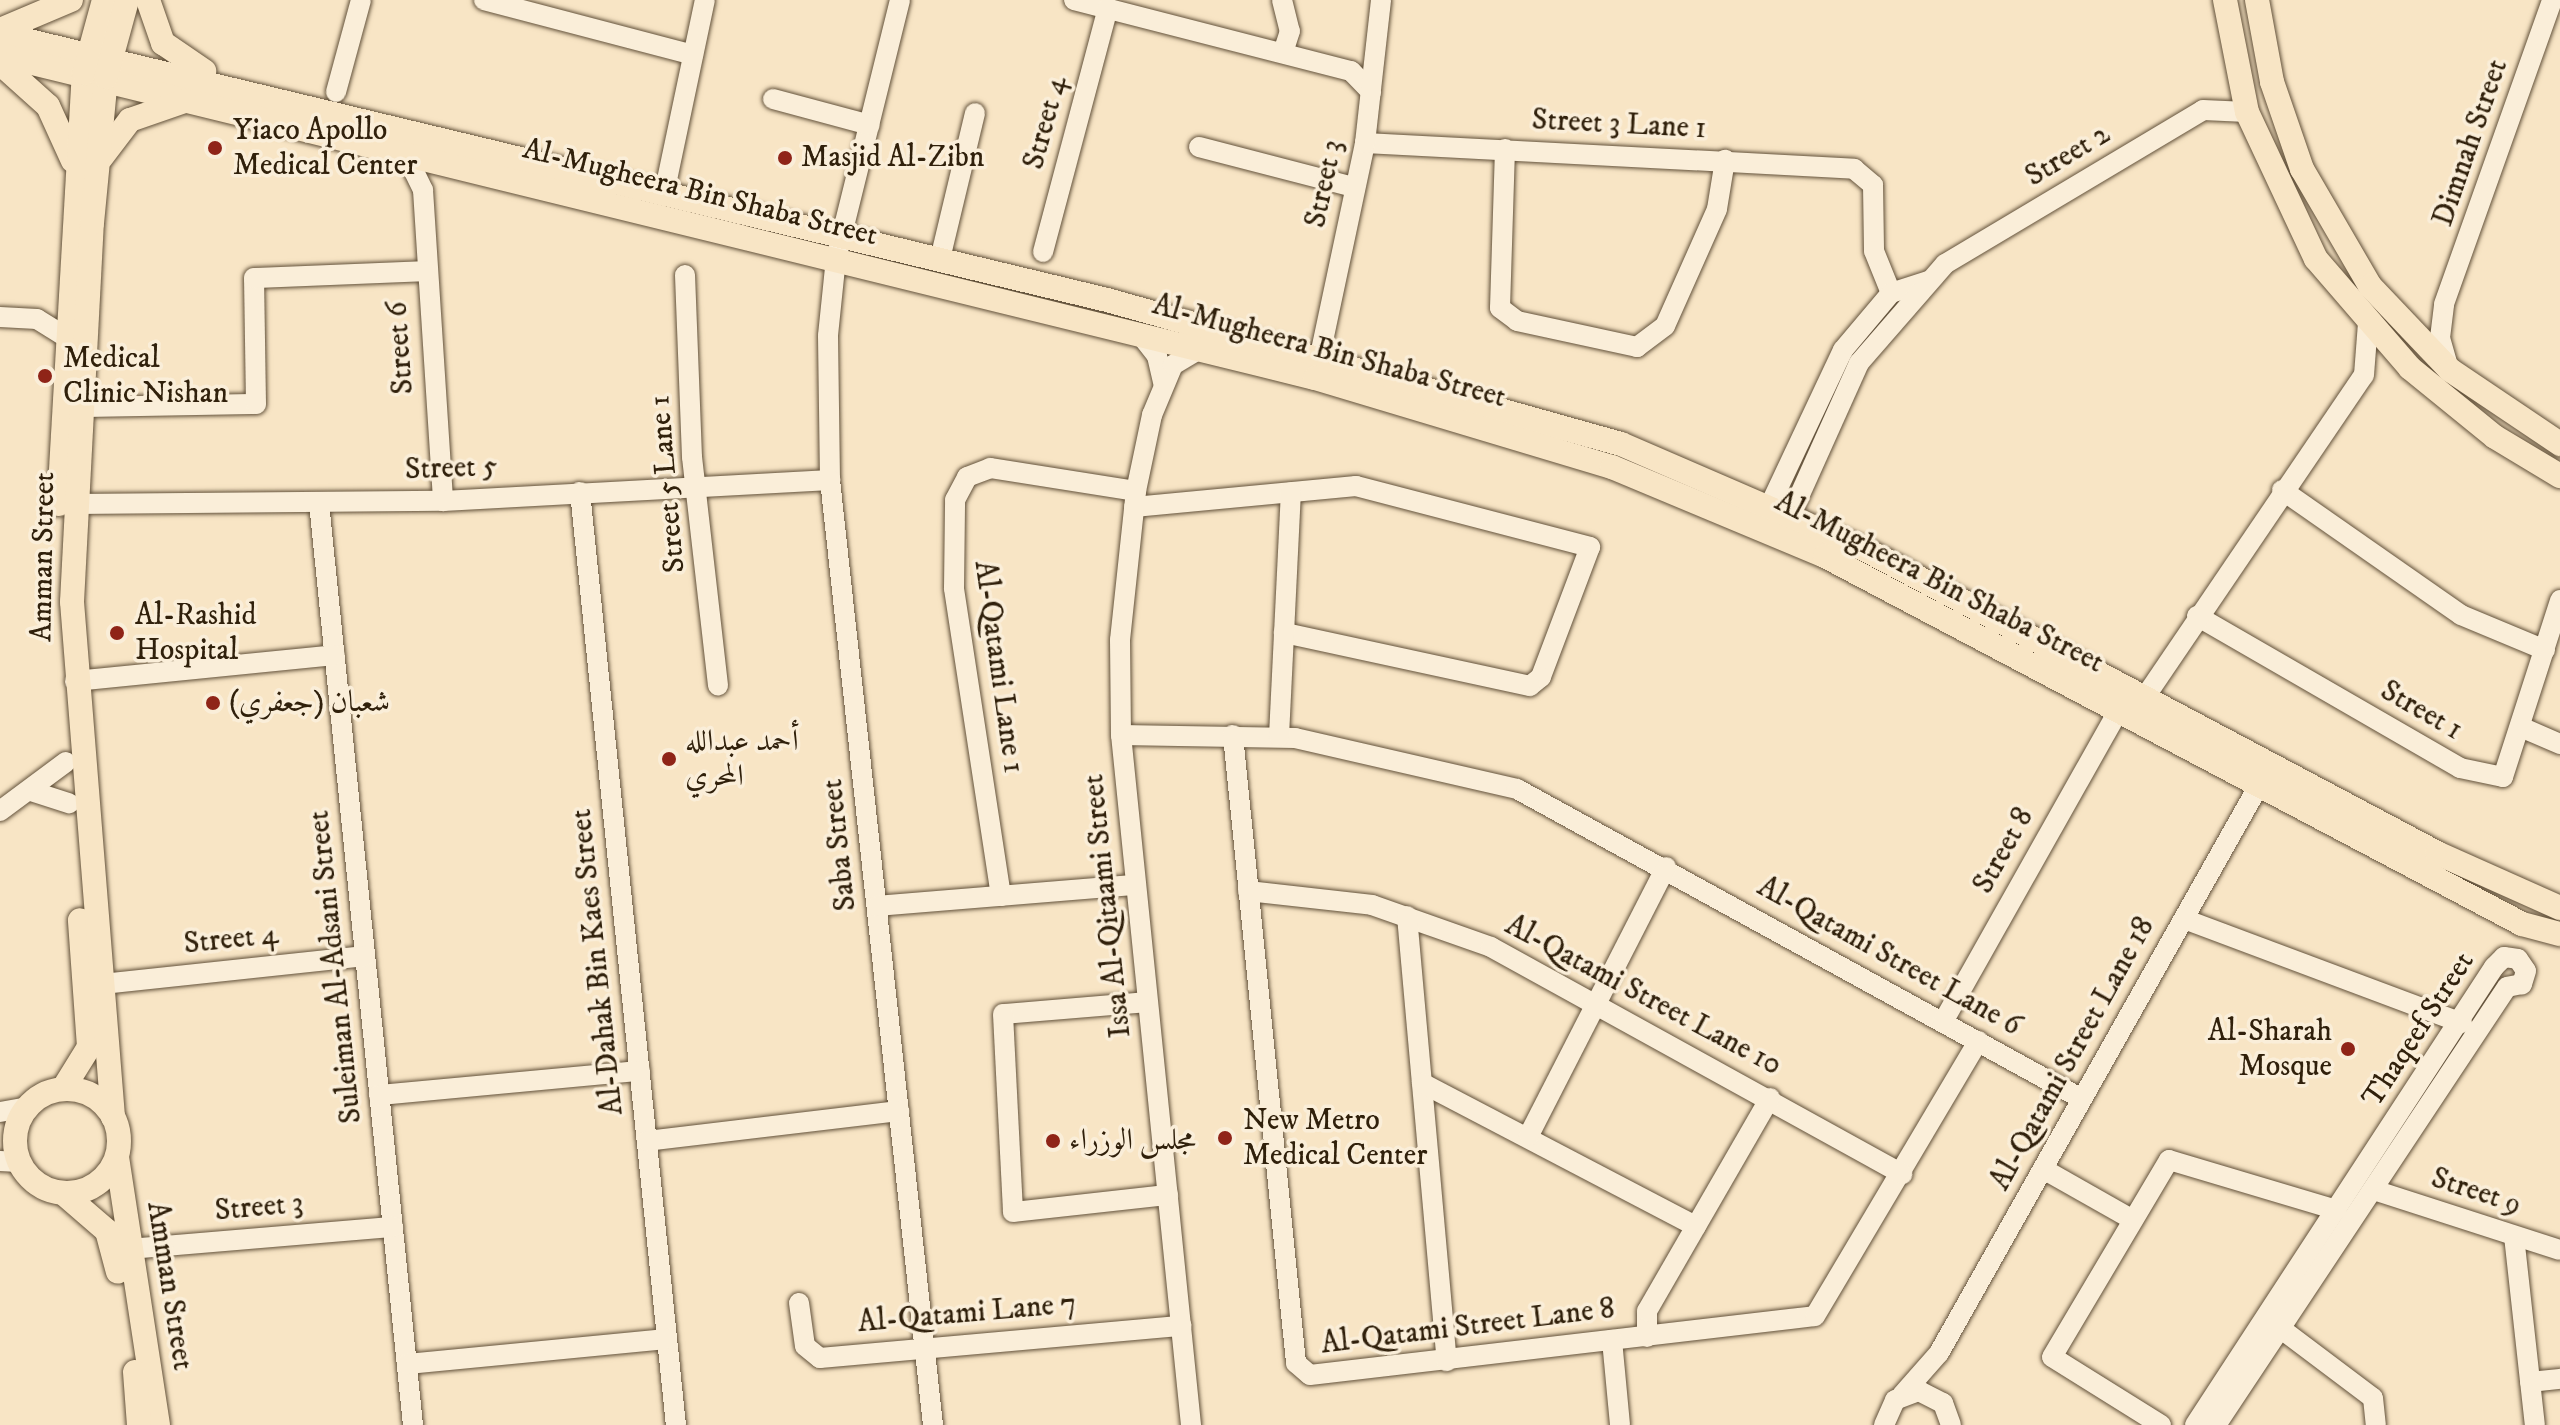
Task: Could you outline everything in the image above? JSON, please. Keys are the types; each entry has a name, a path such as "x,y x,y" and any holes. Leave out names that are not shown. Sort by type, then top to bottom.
{"main road":[{"path":"0,32 71,0"},
{"name":"Amman Street","path":"63,1089 83,1066 90,1037 56,634 69,301 87,168 104,0"},
{"name":"Amman Street","path":"98,65 127,0"},
{"path":"148,0 170,51 260,97"},
{"path":"2225,0 2247,112 2294,222 2368,323 2410,368 2495,437 2558,477"},
{"path":"2257,0 2272,82 2302,169 2330,225 2403,325 2450,370 2560,444"},
{"name":"Al-Mugheera Bin Shaba Street","path":"0,32 98,65 190,101 1200,349 1317,367"},
{"name":"Al-Mugheera Bin Shaba Street","path":"0,55 98,65 260,97 841,234 940,259 1317,367 1776,520 2145,697 2523,894 2560,908"},
{"path":"0,63 48,106 87,168 130,120 190,101"},
{"name":"Amman Street","path":"87,168 81,407 75,504 75,681 113,1117"},
{"name":"Al-Mugheera Bin Shaba Street","path":"1776,520 2118,711 2522,924 2560,934"},
{"path":"2523,894 2560,892"},
{"path":"2522,924 2560,947"},
{"path":"63,1089 98,1099 113,1117 117,1157 96,1185 63,1193 41,1187 9,1161 27,1107 63,1089"},
{"name":"Amman Street","path":"117,1157 158,1425"},
{"name":"Amman Street","path":"63,1193 92,1213 114,1246 139,1425"}],"street":[{"path":"336,92 361,0"},
{"path":"484,0 693,55"},
{"path":"664,194 705,0"},
{"path":"836,258 900,0"},
{"path":"1074,0 1351,71 1371,92"},
{"path":"1282,0 1290,31 1283,53"},
{"name":"Street 3","path":"1317,367 1365,143 1381,0"},
{"name":"Dimnah Street","path":"2450,370 2440,338 2444,304 2552,0"},
{"name":"Street 4","path":"1043,252 1108,8"},
{"path":"773,99 870,125"},
{"name":"Street 2","path":"1776,520 1846,385 1928,281 1971,247 2203,110 2247,112"},
{"path":"940,259 975,113"},
{"name":"Street 3 Lane 1","path":"1365,143 1725,160 1868,176 1875,190 1874,251 1891,293"},
{"path":"1199,147 1354,187"},
{"path":"1505,149 1500,308 1517,321 1637,347 1665,326 1717,209 1725,160"},
{"name":"Street 6","path":"406,155 423,190 425,271 443,501"},
{"path":"423,190 458,167"},
{"name":"Saba Street","path":"836,258 828,336 830,480 933,1425"},
{"path":"81,407 256,404 254,278 425,271"},
{"name":"Street 5 Lane 1","path":"685,275 697,487 718,686"},
{"name":"Street 2","path":"1891,293 1928,281"},
{"path":"1776,520 1829,372 1891,293"},
{"path":"37,319 69,301"},
{"path":"2403,325 2423,325 2444,304"},
{"path":"0,317 37,319 67,338"},
{"path":"2145,697 2282,490 2364,375 2368,323"},
{"path":"1140,334 1157,356 1163,383"},
{"name":"Issa Al-Qitaami Street","path":"1191,1425 1121,735 1120,640 1135,499 1163,383 1181,358 1200,349"},
{"path":"2364,375 2389,365 2410,368"},
{"name":"Al-Qatami Lane 1","path":"1001,896 954,588 955,500 967,477 990,468 1135,499 1366,488 1590,547 1541,677 1530,686 1284,633"},
{"name":"Street 5","path":"75,504 443,501 830,480"},
{"path":"2282,490 2461,615 2545,650"},
{"name":"Al-Dahak Bin Kaes Street","path":"580,492 676,1425"},
{"path":"1279,736 1291,492"},
{"name":"Suleiman Al-Adsani Street","path":"319,503 413,1425"},
{"name":"Street 1","path":"2197,616 2460,768 2503,777 2523,728 2560,600"},
{"path":"75,681 335,655"},
{"name":"Street 8","path":"1943,1022 2118,711"},
{"path":"2523,728 2560,744"},
{"name":"Al-Qatami Street Lane 6","path":"1121,735 1279,736 1500,783 1666,867 2082,1099"},
{"name":"Al-Qatami Street Lane 8","path":"1233,735 1296,1363 1316,1377 1815,1316 1902,1174 1978,1041"},
{"path":"0,811 31,791 66,762"},
{"name":"Al-Qatami Street Lane 18","path":"1865,1425 1892,1409 1939,1353 2259,785"},
{"path":"31,791 69,803"},
{"path":"1529,1135 1666,867"},
{"path":"877,906 1135,885"},
{"name":"Al-Qatami Street Lane 10","path":"1248,891 1346,899 1407,916 1598,1000 1902,1174"},
{"path":"1407,916 1447,1361"},
{"path":"2184,919 2462,1023"},
{"name":"Street 4","path":"103,984 365,956"},
{"name":"Thaqeef Street","path":"2195,1425 2462,1023 2498,961 2518,959 2526,971 2522,984 2507,987 2280,1328 2223,1420"},
{"path":"1147,1002 1003,1014 1013,1212 1168,1195"},
{"path":"379,1095 640,1071"},
{"path":"1422,1083 1529,1135 1696,1226"},
{"path":"1647,1337 1647,1311 1770,1098"},
{"path":"0,1112 27,1107"},
{"path":"647,1141 899,1111"},
{"path":"2161,1425 2052,1357 2169,1160 2337,1210"},
{"path":"2043,1169 2133,1220"},
{"name":"Street 9","path":"2374,1190 2560,1250"},
{"name":"Street 3","path":"130,1249 393,1227"},
{"path":"2514,1236 2535,1425"},
{"name":"Al-Qatami Lane 7","path":"799,1303 805,1346 815,1356 1182,1326"},
{"path":"2280,1328 2373,1398 2376,1425"},
{"path":"407,1364 667,1339"},
{"path":"1612,1340 1620,1425"},
{"path":"1939,1353 1943,1403 1951,1425"},
{"path":"2530,1382 2560,1379"},
{"path":"1892,1409 1919,1391 1943,1403"}],"place":[{"name":"Yiaco Apollo Medical Center","path":"215,148"},
{"name":"Masjid Al-Zibn","path":"785,158"},
{"name":"Medical Clinic Nishan","path":"45,376"},
{"name":"Al-Rashid Hospital","path":"117,633"},
{"name":"شعبان (جعفري)","path":"213,703"},
{"name":"أحمد عبدالله المحري","path":"669,759"},
{"name":"Al-Sharah Mosque","path":"2348,1049"},
{"name":"New Metro Medical Center","path":"1225,1138"},
{"name":"مجلس الوزراء","path":"1053,1141"}]}
